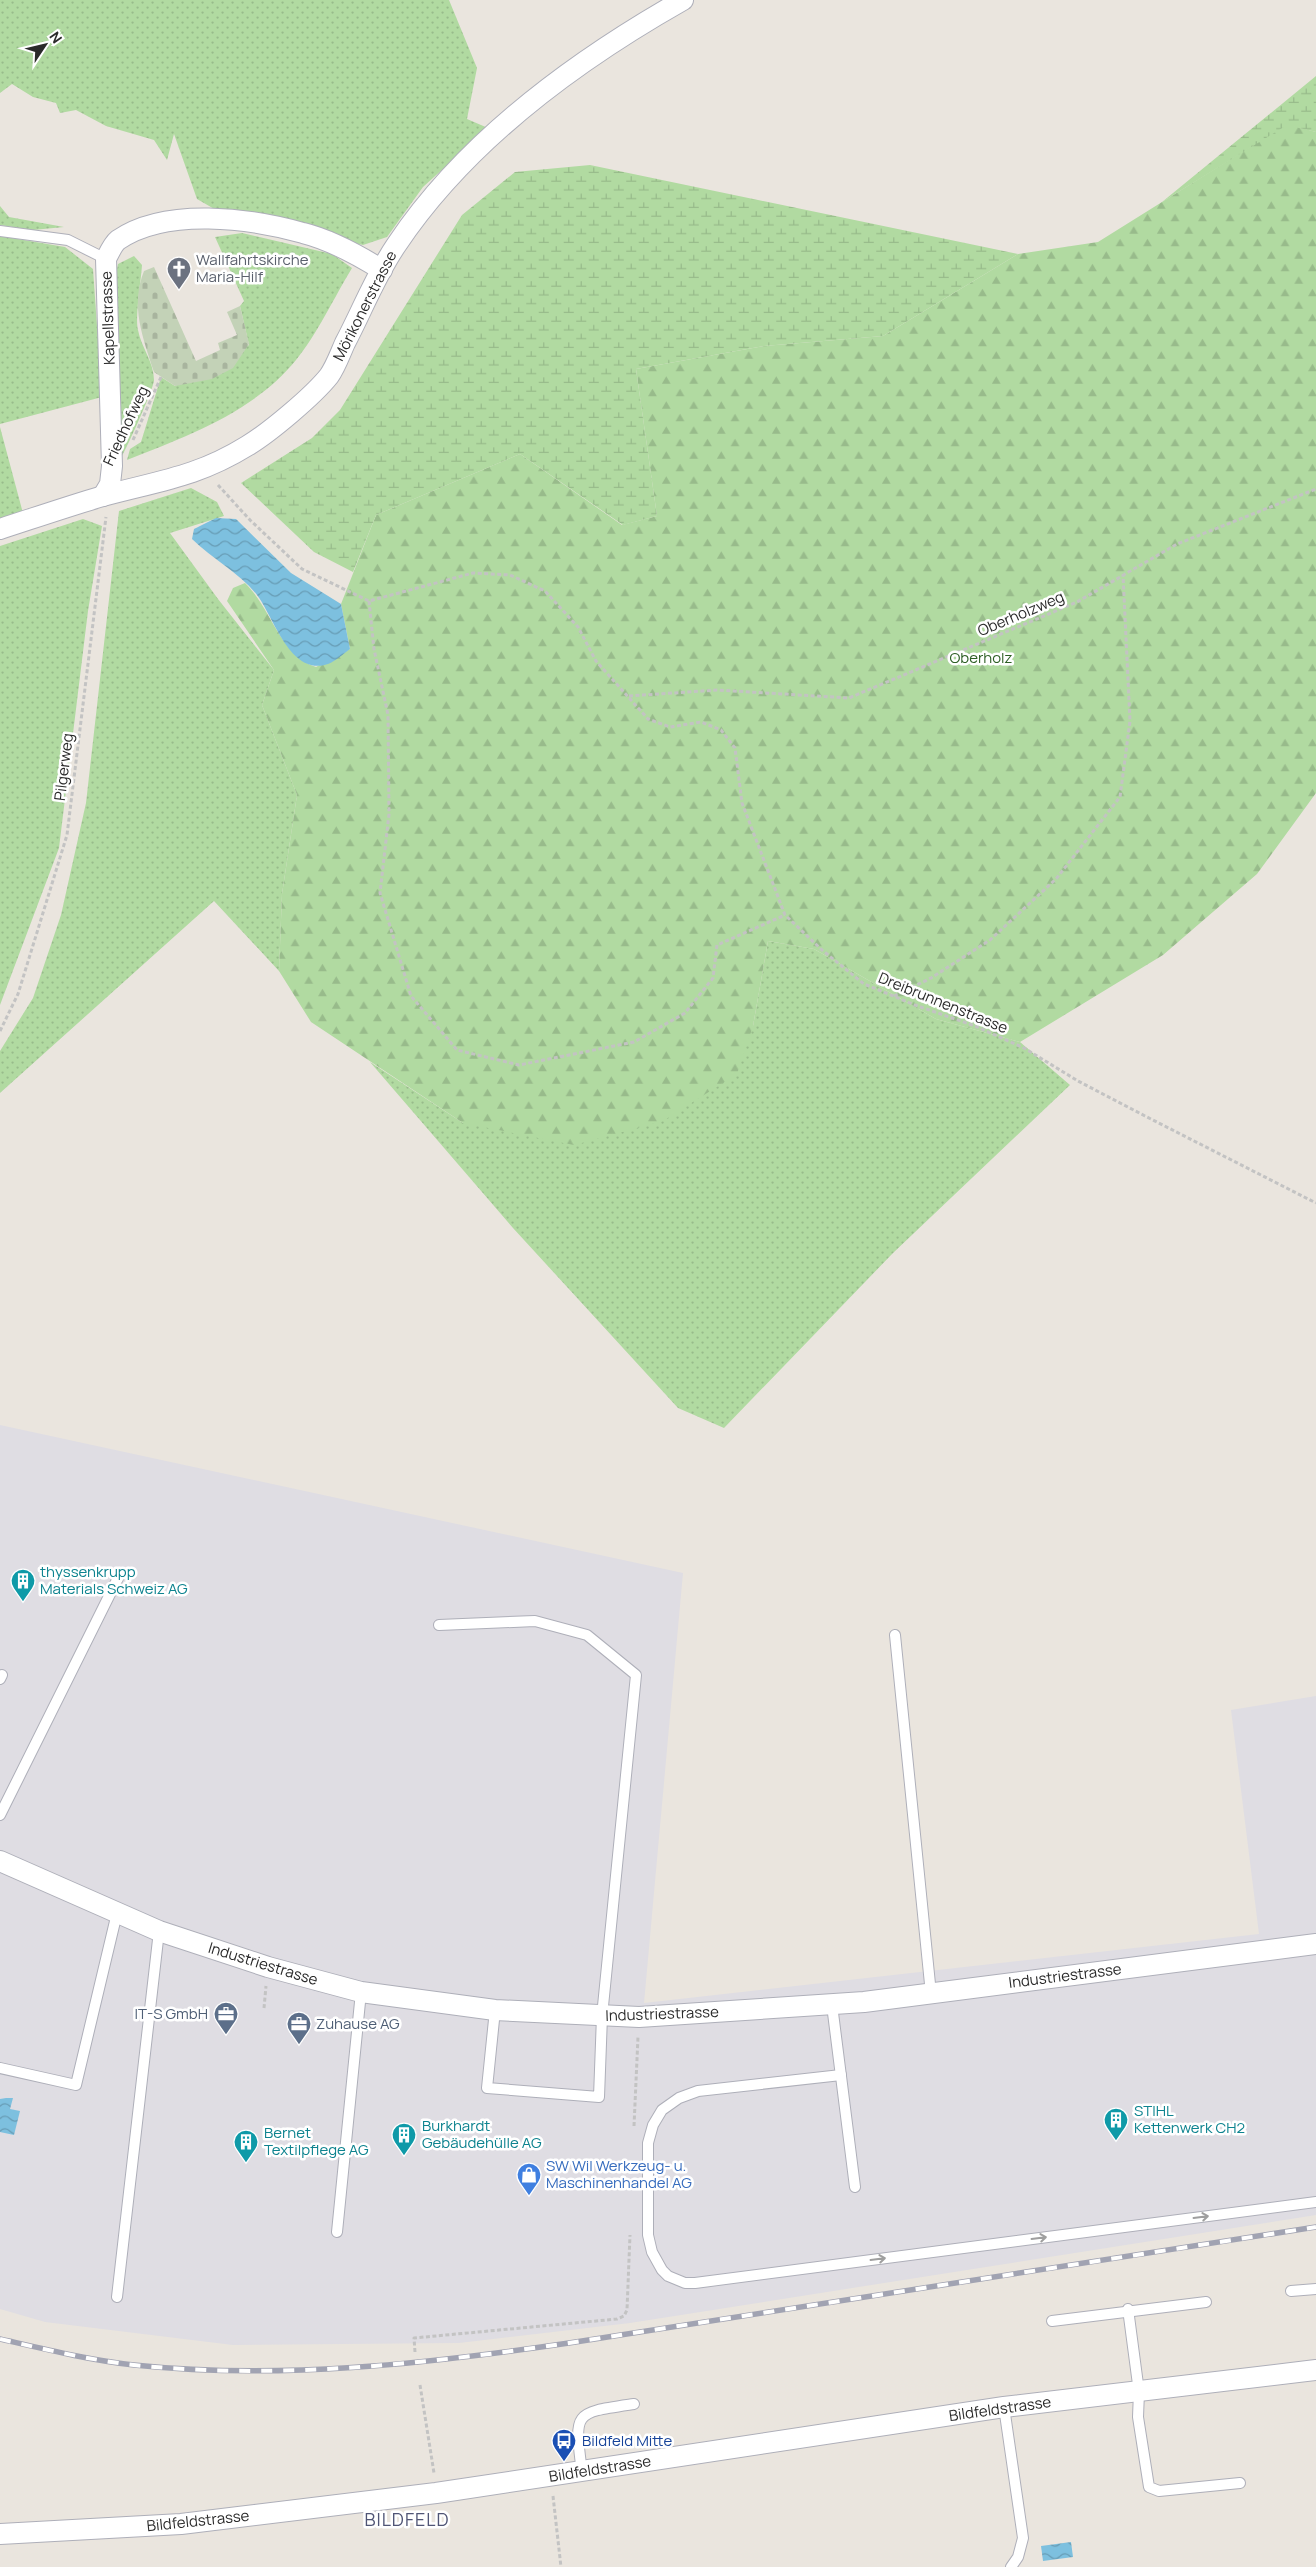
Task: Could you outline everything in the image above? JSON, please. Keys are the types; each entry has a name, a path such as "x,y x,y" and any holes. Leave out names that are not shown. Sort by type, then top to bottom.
{"street":[{"name":"Mörikonerstrasse","path":"0,529 103,496 180,478 204,470 248,446 289,414 329,375 397,243 441,187 525,107 617,39 683,0"},
{"name":"Kapellstrasse","path":"103,496 110,484 112,466 106,259 116,241 145,226 189,218 243,221 304,233 358,255 382,270"},
{"name":"Industriestrasse","path":"0,1862 159,1931 268,1968 361,1992 495,2010 639,2017 832,2004 931,1994 1316,1944"},
{"name":"Bildfeldstrasse","path":"0,2534 181,2524 551,2477 1004,2407 1316,2370"}],"lane":[{"path":"0,231 68,240 106,259"},
{"path":"0,1815 120,1574"},
{"path":"439,1625 535,1621 587,1635 636,1674 602,2016 599,2097 487,2088 495,2010"},
{"path":"895,1635 931,1994"},
{"path":"0,2068 76,2085 117,1912"},
{"path":"117,2297 159,1931"},
{"path":"337,2232 361,1992"},
{"path":"832,2004 855,2187"},
{"path":"841,2075 688,2094 662,2110 653,2125 648,2143 648,2235 656,2261 668,2276 686,2283 696,2283 1316,2202"},
{"path":"1291,2291 1316,2289"},
{"path":"1052,2321 1128,2310 1206,2302"},
{"path":"1128,2310 1139,2392 1138,2417 1149,2488 1159,2491 1240,2484"},
{"path":"582,2472 576,2430 582,2418 598,2409 634,2404"},
{"path":"1004,2407 1023,2538 1018,2557 1011,2567"}],"path":[{"name":"Friedhofweg","path":"132,443 161,377"},
{"path":"204,470 250,520 302,568 369,601 374,650 388,715 389,814 380,893 411,996 457,1050 519,1064 634,1042 685,1013 713,978 717,945 785,915"},
{"name":"Oberholzweg","path":"628,696 717,690 849,698 1077,602 1177,544 1316,489"},
{"name":"Pilgerweg","path":"0,1031 18,994 67,835 106,519 103,496"},
{"name":"Dreibrunnenstrasse","path":"369,601 473,573 510,575 545,591 578,627 596,661 648,719 670,727 701,722 721,730 735,748 742,803 785,915 803,935 864,984 975,1026 1024,1048 1145,1116 1316,1203"},
{"path":"894,996 931,978 990,940 1056,879 1120,797 1130,721 1123,575"},
{"path":"634,2134 639,2017"},
{"path":"415,2352 414,2338 617,2319 624,2316 627,2310 630,2232"},
{"path":"420,2385 432,2461"},
{"path":"551,2477 561,2567"}],"shaded area":[{"path":"0,1425 683,1573 644,2003 1259,1934 1231,1710 1316,1696 1316,2215 630,2323 459,2343 233,2345 45,2322 0,2309"}],"green space":[{"path":"0,0 449,0 477,68 467,119 488,128 423,187 387,237 363,245 223,214 197,199 174,134 167,160 154,140 106,126 76,110 60,113 56,103 33,97 12,84 0,93"},
{"path":"1316,76 1316,132 1287,125 1162,202"},
{"name":"Oberholz","path":"1287,124 1316,132 1316,793 1257,874 1163,955 1020,1042 936,1019 814,949 768,941 753,1026 737,1074 663,1121 574,1145 463,1123 311,1022 279,971 282,894 297,795 262,705 274,670 227,601 233,588 245,583 262,605 284,642 303,661 316,667 350,649 341,604 376,515 520,454 622,525 657,516 636,369 764,346 883,336 1018,254 1098,242"},
{"path":"590,165 1018,254 883,336 764,346 636,369 657,516 623,525 520,454 376,515 353,572 314,552 241,483 312,438 340,410 462,215 515,172"},
{"path":"0,206 9,217 64,227 33,230 0,225"},
{"path":"242,233 332,254 352,268 311,339 296,360 279,378 260,394 218,421 173,442 127,460 130,449 141,442 161,377 175,386 249,345 240,306 244,301 215,237"},
{"path":"0,236 65,247 93,269 102,397 0,424"},
{"path":"134,256 142,265 137,324 152,367 154,380 145,406 121,458 112,295 118,264"},
{"path":"154,267 196,361 220,350 218,343 237,335 227,312 240,306 249,344 233,368 212,379 175,386 154,372 142,334 138,297 144,271"},
{"path":"0,427 24,517 0,523"},
{"path":"191,488 217,502 224,516 170,533 218,599 274,670 262,705 297,795 282,894 279,971 214,901 0,1093 0,1051 33,998 61,915 86,803 119,511"},
{"path":"83,519 102,526 88,611 59,848 0,1005 0,546"},
{"path":"768,941 814,949 936,1019 1020,1042 1070,1085 893,1253 724,1428 678,1408 513,1228 370,1062 463,1123 753,1026"}],"water":[{"path":"216,518 236,519 291,573 341,604 350,649 331,663 315,666 303,662 293,654 257,595 250,587 192,539 194,529"},
{"path":"13,2098 10,2109 20,2111 14,2135 0,2132 0,2099"},
{"path":"1071,2542 1073,2557 1043,2561 1041,2546"}],"railway":[{"path":"0,2339 67,2354 134,2365 243,2371 352,2368 515,2351 1316,2227"}],"place":[{"name":"Wallfahrtskirche Maria-Hilf","path":"179,290"},
{"name":"thyssenkrupp Materials Schweiz AG","path":"23,1602"},
{"name":"IT-S GmbH","path":"226,2035"},
{"name":"Zuhause AG","path":"299,2045"},
{"name":"STIHL Kettenwerk CH2","path":"1116,2141"},
{"name":"Burkhardt Gebäudehülle AG","path":"404,2156"},
{"name":"Bernet Textilpflege AG","path":"246,2163"},
{"name":"SW Wil Werkzeug- u. Maschinenhandel AG","path":"529,2196"},
{"name":"Bildfeld Mitte","path":"564,2462"}],"district":[{"name":"BILDFELD","path":"407,2520"}]}
